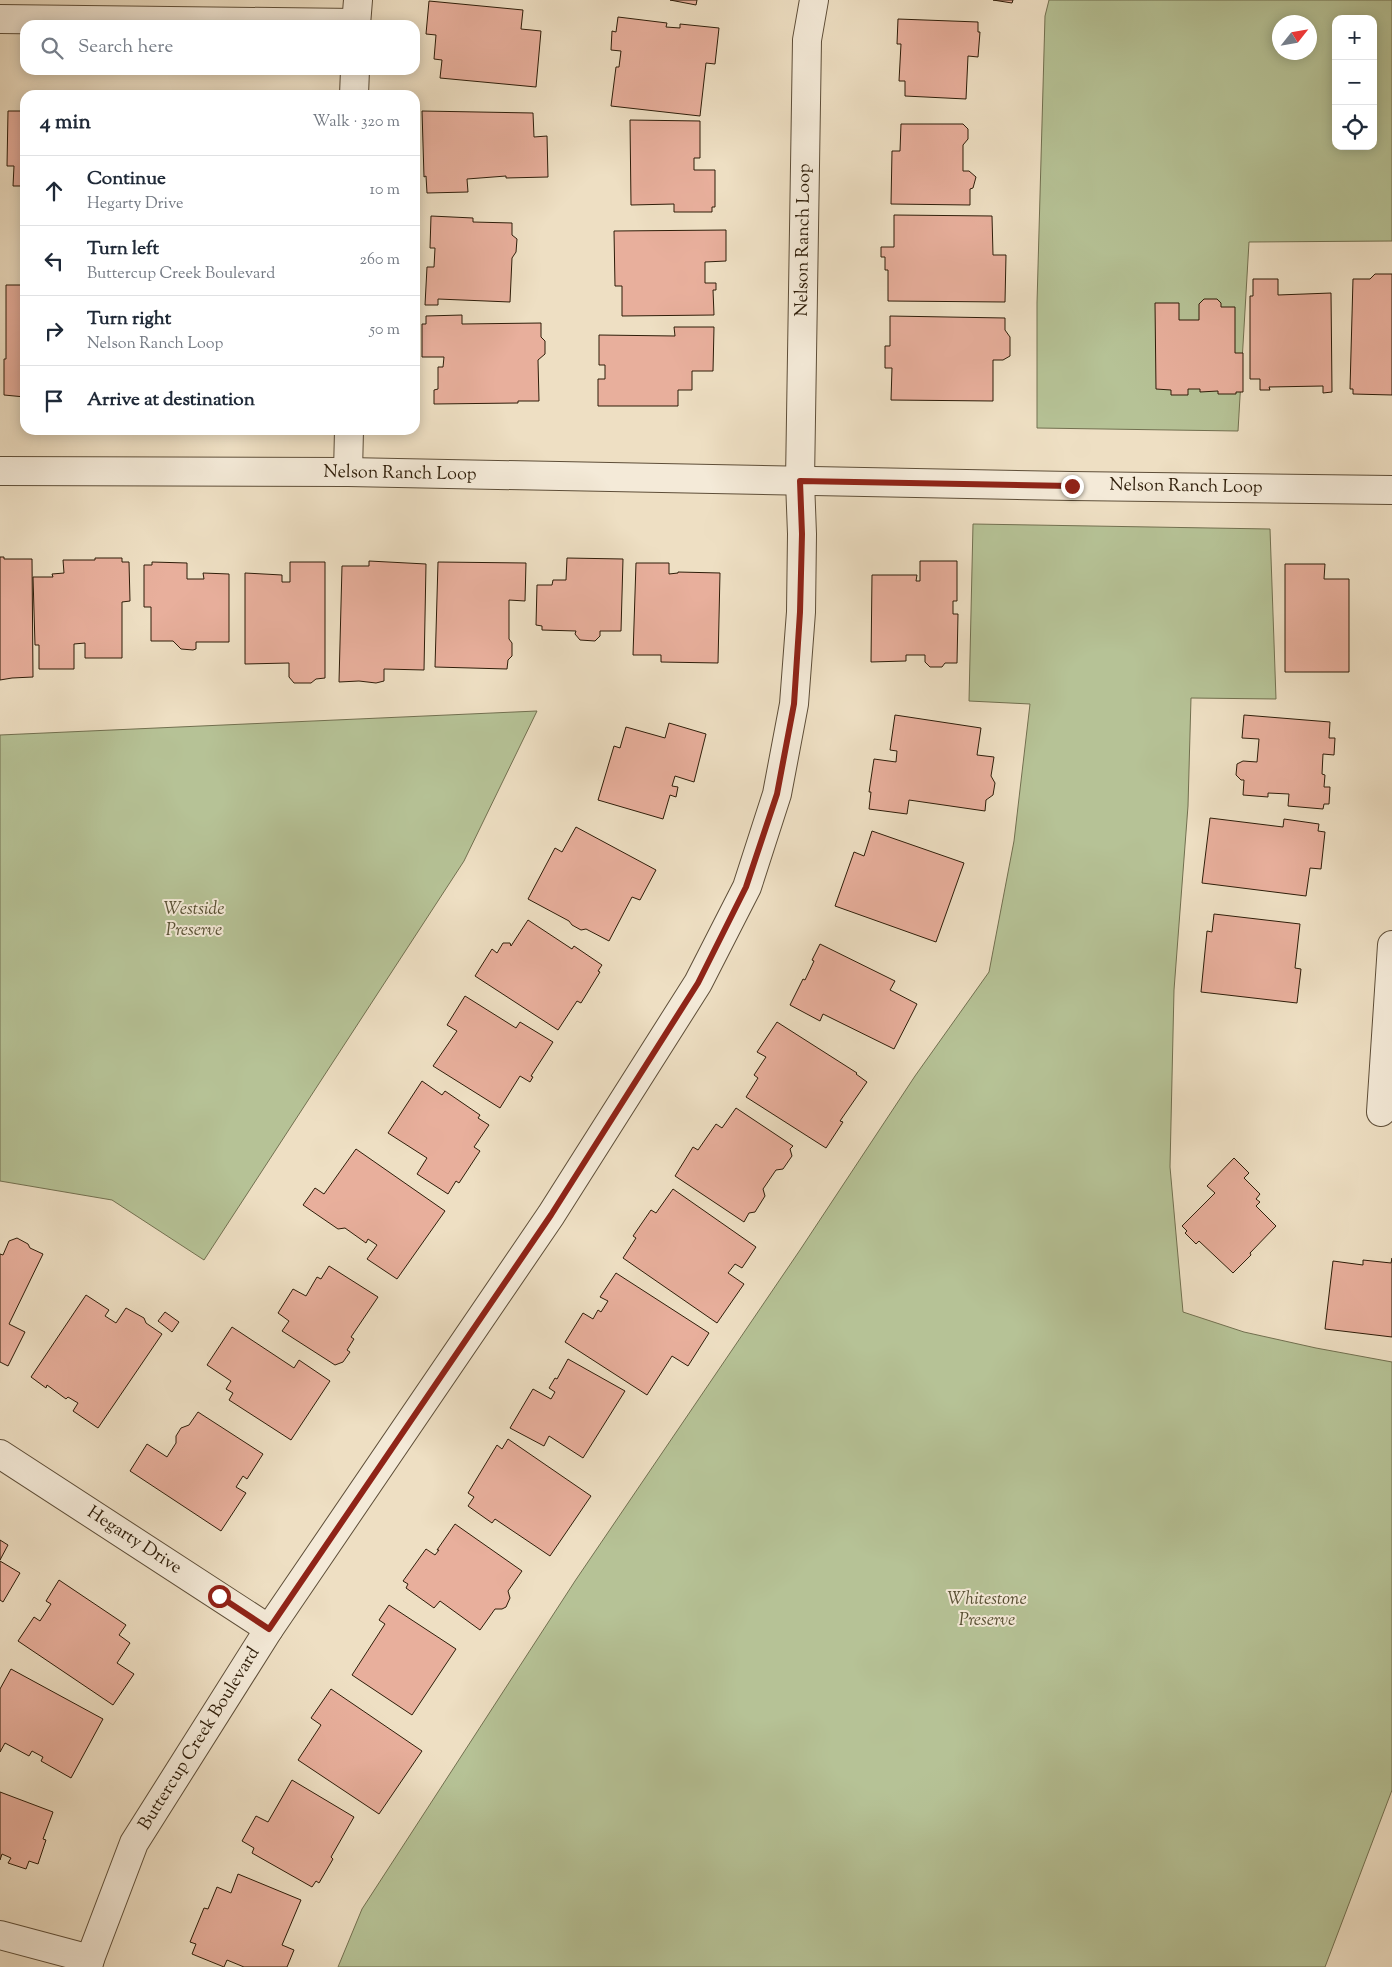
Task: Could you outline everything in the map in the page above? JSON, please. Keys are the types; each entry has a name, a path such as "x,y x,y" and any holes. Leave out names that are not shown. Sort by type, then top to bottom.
{"street":[{"name":"Nelson Ranch Loop","path":"800,481 807,40 814,0"},
{"path":"0,20 356,16"},
{"path":"354,90 355,75"},
{"path":"348,472 349,435"},
{"name":"Nelson Ranch Loop","path":"0,471 348,472 1392,490"},
{"name":"Buttercup Creek Boulevard","path":"89,1963 134,1843 269,1629 551,1215 698,983 746,887 777,794 794,704 800,612 802,534 800,481"},
{"path":"1381,1112 1392,944"},
{"name":"Hegarty Drive","path":"0,1454 269,1629"},
{"path":"0,1935 89,1963"}],"green space":[{"path":"1049,0 1392,0 1392,241 1249,242 1238,431 1037,428 1037,303 1045,16"},
{"name":"Whitestone Preserve","path":"973,524 1270,529 1276,699 1191,698 1188,806 1174,990 1170,1167 1183,1312 1244,1332 1392,1362 1392,1790 1325,1967 338,1967 362,1909 575,1581 800,1250 915,1076 989,972 1014,841 1030,704 969,701"},
{"name":"Westside Preserve","path":"537,711 464,861 204,1260 112,1200 0,1181 0,735"}],"building":[{"path":"670,0 697,0 696,5"},
{"path":"993,0 1013,0 1012,3"},
{"path":"429,1 523,10 521,29 541,31 536,87 440,78 442,60 434,59 436,35 426,34"},
{"path":"618,17 667,23 666,27 680,28 680,24 719,28 715,64 706,63 700,116 611,106 616,67 619,67 621,51 611,50 612,31 616,32"},
{"path":"898,19 978,22 978,32 980,32 978,57 968,56 966,99 905,96 905,81 899,81 901,44 897,44"},
{"path":"8,111 20,111 20,186 13,186 14,166 7,166"},
{"path":"422,111 533,113 534,137 547,136 548,177 506,178 506,176 467,179 468,192 427,193 426,176 424,177"},
{"path":"630,120 700,121 700,158 694,158 694,170 715,170 715,207 712,207 712,212 674,212 674,204 631,205"},
{"path":"901,124 963,124 968,129 968,139 963,145 963,171 969,171 976,177 973,188 970,189 970,205 891,204 892,151 900,151"},
{"path":"894,215 992,216 993,255 1006,255 1005,302 888,301 888,270 885,270 885,257 881,257 881,247 894,247"},
{"path":"431,216 473,218 473,222 512,223 512,235 517,239 516,252 512,258 510,302 438,299 438,305 425,305 427,267 434,267 435,248 430,248"},
{"path":"726,230 726,261 705,262 705,283 716,283 716,290 713,290 714,315 622,316 622,286 615,286 614,231"},
{"path":"1375,274 1392,274 1392,395 1353,394 1353,389 1350,389 1353,279 1370,279"},
{"path":"1253,279 1278,279 1278,295 1331,293 1332,392 1323,393 1323,386 1269,387 1270,390 1260,390 1260,379 1250,379 1250,296 1253,296"},
{"path":"6,285 20,285 20,397 4,395 4,359 6,359"},
{"path":"1204,299 1217,299 1221,303 1221,307 1235,307 1235,353 1243,353 1243,392 1218,394 1218,391 1200,392 1200,389 1188,389 1188,395 1171,395 1171,390 1156,389 1155,303 1179,303 1179,320 1199,320 1199,304"},
{"path":"462,315 462,324 541,323 541,337 545,341 545,354 538,360 539,401 434,404 434,390 438,389 438,367 443,367 444,357 422,357 422,324 426,324 426,316"},
{"path":"890,316 1005,318 1005,330 1010,337 1010,356 1003,360 993,360 993,401 891,400 892,368 885,368 885,346 890,346"},
{"path":"674,327 714,327 713,371 692,371 692,390 678,390 678,406 598,406 598,379 605,379 605,365 599,365 599,335 675,336"},
{"path":"0,557 4,557 4,559 32,559 33,677 0,680"},
{"path":"95,558 122,558 122,562 129,562 130,601 122,602 122,658 85,658 85,643 74,644 74,669 39,669 39,645 35,645 33,577 53,577 52,574 64,573 63,560 95,560"},
{"path":"567,558 623,559 621,631 600,631 600,636 595,641 580,640 575,634 576,631 542,630 542,626 536,625 537,585 552,585 553,580 566,580"},
{"path":"369,561 426,564 424,670 384,669 384,681 376,683 359,681 339,682 342,566 369,566"},
{"path":"920,561 957,561 957,601 953,601 953,614 958,614 957,663 945,663 942,667 930,667 925,662 925,655 906,655 906,661 871,662 872,575 917,575 916,581 920,581"},
{"path":"152,562 187,563 187,579 204,579 203,573 229,574 229,642 196,642 196,649 193,650 181,649 173,641 151,641 151,607 144,607 144,565 152,565"},
{"path":"290,562 325,562 325,678 316,679 311,683 294,683 289,677 289,663 245,664 245,573 282,575 282,582 290,582"},
{"path":"438,562 526,563 525,601 509,600 509,639 512,643 512,656 508,660 507,669 435,667"},
{"path":"636,563 669,563 669,574 678,572 720,573 718,663 661,662 661,655 633,655"},
{"path":"1285,564 1325,564 1324,579 1349,579 1349,672 1285,672"},
{"path":"895,715 981,728 977,755 994,757 991,776 995,783 993,795 986,800 985,811 909,800 907,814 869,809 871,792 869,792 874,759 896,762 897,751 890,750"},
{"path":"1244,715 1330,722 1329,738 1335,738 1334,755 1323,754 1322,774 1325,775 1324,787 1330,787 1329,804 1324,804 1323,809 1288,806 1289,794 1268,793 1268,797 1243,795 1244,780 1241,780 1236,775 1237,764 1243,761 1257,762 1259,739 1242,738"},
{"path":"669,723 706,734 694,782 675,776 672,786 678,787 676,797 670,795 663,819 598,800 614,746 620,748 626,727 665,738"},
{"path":"1210,818 1283,827 1284,819 1319,824 1318,831 1325,832 1321,869 1310,868 1306,896 1202,883"},
{"path":"576,827 656,870 640,900 632,897 609,941 586,929 581,930 569,921 528,899 555,848 562,852"},
{"path":"872,831 964,863 936,942 835,906 854,852 864,856"},
{"path":"1214,914 1300,924 1295,968 1301,969 1297,1003 1201,992 1207,931 1212,932"},
{"path":"528,920 572,949 574,946 602,965 598,971 600,972 581,1003 577,1001 558,1030 475,976 492,949 497,953 503,943 510,943 511,946"},
{"path":"820,944 895,981 890,990 917,1004 894,1049 823,1014 820,1021 790,1005 803,979 805,980"},
{"path":"465,996 516,1028 520,1022 553,1042 531,1076 533,1077 530,1082 520,1076 500,1108 433,1066 457,1031 447,1025"},
{"path":"777,1022 857,1073 867,1082 840,1121 843,1122 826,1148 746,1097 758,1078 754,1075 766,1057 757,1052"},
{"path":"422,1081 442,1095 445,1091 480,1115 478,1118 489,1125 474,1147 480,1151 459,1183 456,1181 448,1194 417,1174 427,1158 388,1133"},
{"path":"736,1108 793,1146 790,1149 792,1156 783,1169 776,1170 763,1189 765,1196 755,1212 749,1213 744,1222 675,1176 693,1147 698,1150 716,1124 722,1128"},
{"path":"356,1149 445,1211 397,1279 367,1259 377,1245 368,1239 366,1243 345,1228 338,1229 303,1205 315,1188 324,1194"},
{"path":"1234,1158 1249,1173 1244,1178 1260,1194 1256,1199 1260,1202 1256,1206 1276,1226 1233,1273 1199,1241 1196,1244 1185,1233 1187,1231 1182,1226 1215,1193 1207,1186"},
{"path":"673,1189 756,1247 742,1268 735,1264 728,1273 744,1284 717,1323 623,1258 636,1238 633,1236 651,1210 656,1213"},
{"path":"17,1238 28,1244 30,1248 43,1254 9,1324 25,1332 8,1366 0,1362 0,1254 3,1255 9,1241"},
{"path":"1392,1258 1392,1337 1325,1329 1333,1261 1363,1265 1363,1260 1391,1263"},
{"path":"329,1266 378,1297 351,1337 354,1339 347,1350 350,1352 343,1362 335,1365 282,1331 289,1321 278,1313 293,1289 306,1296 317,1277 321,1279"},
{"path":"616,1273 709,1333 688,1366 672,1356 647,1395 565,1342 583,1313 593,1319 598,1310 601,1312 608,1301 600,1297"},
{"path":"86,1295 109,1310 105,1316 116,1323 126,1308 144,1318 146,1323 162,1334 98,1428 73,1411 78,1403 68,1397 66,1399 47,1385 46,1388 31,1377"},
{"path":"165,1312 179,1322 172,1332 158,1321"},
{"path":"232,1327 294,1368 299,1360 330,1381 291,1440 229,1400 233,1393 226,1389 231,1381 207,1365"},
{"path":"568,1359 625,1391 583,1458 549,1436 544,1446 510,1428 533,1389 551,1399 555,1392 549,1388 555,1378 557,1379"},
{"path":"198,1412 263,1454 247,1479 243,1476 236,1487 246,1493 221,1531 130,1471 147,1444 167,1457 176,1443 176,1436 181,1428 189,1425"},
{"path":"508,1439 591,1496 550,1556 495,1519 492,1523 468,1506 474,1497 468,1493 497,1445 502,1449"},
{"path":"455,1524 522,1571 508,1591 510,1598 506,1607 495,1609 480,1630 440,1601 434,1608 406,1588 408,1584 403,1581 426,1549 435,1555"},
{"path":"0,1540 8,1545 0,1560"},
{"path":"0,1561 20,1573 3,1602 0,1600"},
{"path":"59,1580 126,1625 119,1635 130,1643 117,1663 134,1674 113,1705 18,1641 34,1617 40,1621 51,1604 46,1601"},
{"path":"389,1605 456,1649 412,1715 352,1675 385,1624 379,1620"},
{"path":"11,1669 103,1719 71,1778 41,1761 43,1757 32,1751 29,1756 5,1743 0,1752 0,1689"},
{"path":"331,1689 422,1751 379,1814 298,1760 321,1725 311,1718"},
{"path":"292,1780 354,1817 331,1857 333,1859 319,1883 316,1881 312,1887 252,1853 254,1848 242,1841 256,1816 268,1822"},
{"path":"0,1792 53,1812 43,1839 46,1840 38,1864 29,1861 26,1869 8,1863 11,1858 2,1854 0,1860"},
{"path":"238,1874 301,1900 282,1945 294,1950 287,1967 244,1967 227,1960 224,1967 192,1954 196,1944 190,1942 204,1908 208,1909 217,1887 231,1893"}],"route":[{"path":"219,1596 269,1629 551,1215 698,983 746,887 777,794 794,704 800,612 802,534 800,481 1072,486"}]}
